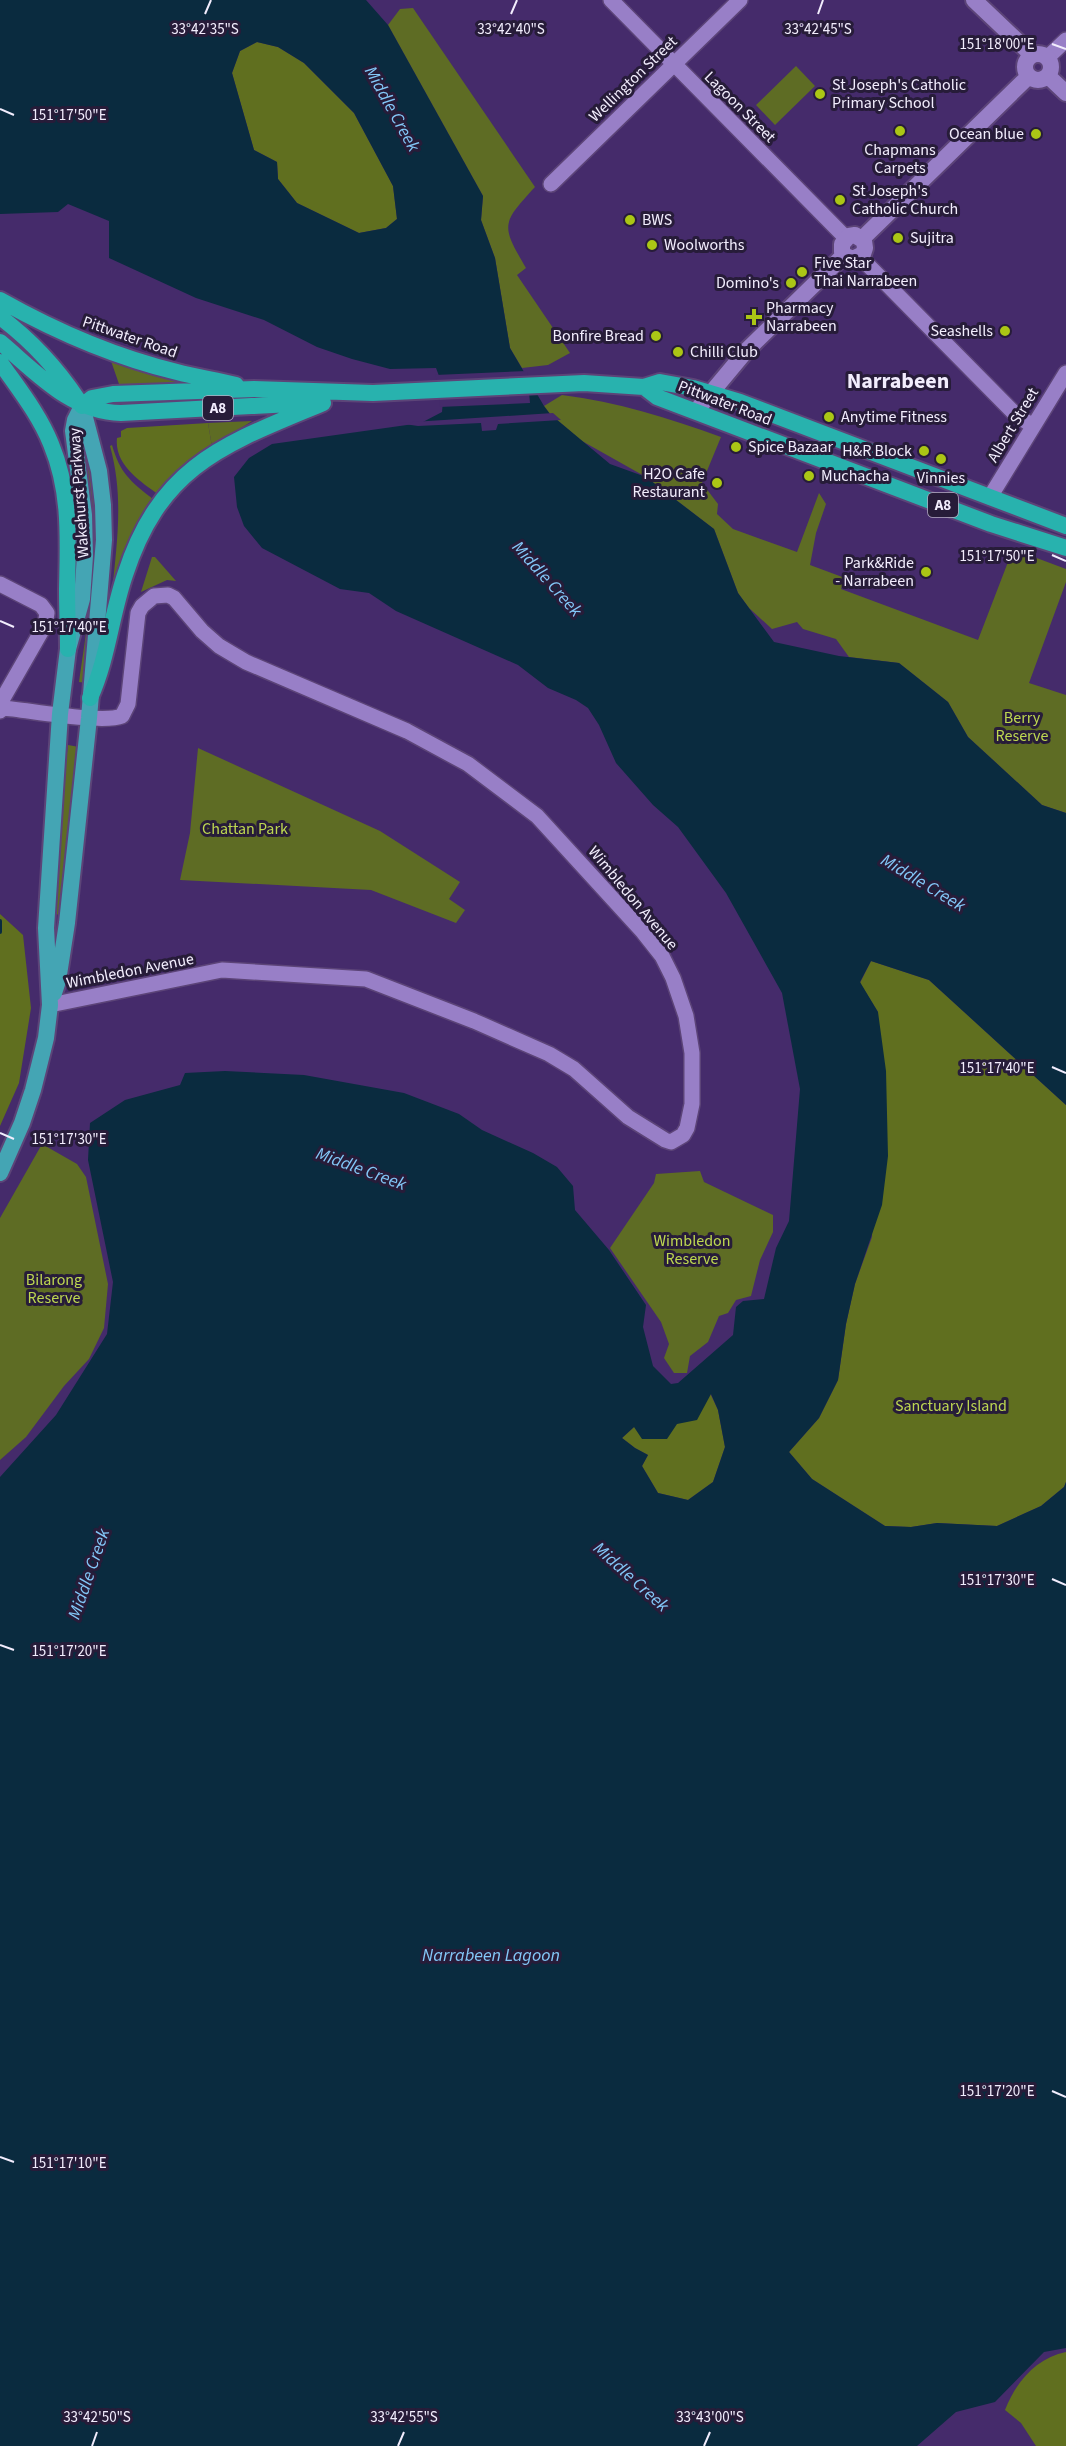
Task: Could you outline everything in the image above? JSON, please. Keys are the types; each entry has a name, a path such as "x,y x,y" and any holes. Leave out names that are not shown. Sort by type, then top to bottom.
{"highway":[{"name":"Pittwater Road","path":"0,300 64,333 130,358 176,372 254,389"},
{"path":"0,317 36,345 82,406"},
{"name":"Pittwater Road","path":"0,342 59,392 82,406 98,412 121,413 323,403 373,393"},
{"path":"0,362 38,418 51,443 60,471 69,523 68,649"},
{"name":"Pittwater Road","path":"82,406 92,398 104,395 254,389 373,393 584,383 644,387 660,382 740,402 1066,526"},
{"name":"Pittwater Road","path":"644,387 657,397 991,524 1066,549"},
{"path":"90,698 101,674 125,574 144,528 161,502 188,472 229,443 323,403"}],"main road":[{"name":"Wakehurst Parkway","path":"0,1173 22,1123 33,1090 46,1038 50,1005 46,928 60,714 68,649 82,598 85,556 84,515 73,430 82,406"},
{"name":"Wakehurst Parkway","path":"50,1005 58,981 67,923 89,718 104,540 99,471 82,406"},
{"path":"46,928 67,923"}],"street":[{"name":"Lagoon Street","path":"611,0 854,246 1016,415 1033,426"},
{"name":"Wellington Street","path":"551,184 740,0"},
{"path":"974,0 1051,64 1048,76"},
{"path":"1048,76 1036,80 1029,76 1026,64 1066,39"},
{"path":"696,411 746,351 1029,76"},
{"path":"1048,76 1066,93"},
{"name":"Albert Street","path":"990,497 1066,372"},
{"path":"0,584 41,605 47,613 45,625 2,700 1,709"},
{"name":"Wimbledon Avenue","path":"1,709 89,718 122,716 126,710 138,613 148,599 162,594 174,598 202,631 219,646 246,662 407,730 468,764 537,816 643,932 662,956 673,978 686,1016 692,1053 692,1104 687,1128 683,1135 677,1140 665,1140 628,1117 574,1069 549,1054 474,1021 366,979 222,970 50,1005"}],"green space":[{"path":"413,8 535,187 516,209 508,225 512,242 526,268 517,275 570,353 548,365 522,368 510,348 495,258 481,220 483,196 388,25 400,9"},
{"path":"257,42 278,47 304,63 354,113 393,186 397,219 386,228 359,233 297,203 278,179 277,162 254,150 232,73 240,51"},
{"path":"796,66 815,86 775,125 756,105"},
{"path":"111,361 201,385 119,384"},
{"name":"Berry Reserve","path":"562,395 643,412 721,437 702,483 718,504 717,514 733,529 797,552 819,493 826,504 816,533 810,565 845,578 841,589 978,640 1013,549 1066,569 1066,582 1029,683 1066,695 1066,813 1042,805 968,737 948,702 899,663 849,657 836,639 803,629 797,622 772,629 749,608 738,593 714,529 646,477 582,441 550,414 544,406"},
{"path":"252,421 212,447 208,423"},
{"path":"208,423 212,447 159,495 130,472 117,448 117,438 121,437 121,431 127,428"},
{"path":"87,443 99,513 86,683 79,682 94,555 93,512 83,444"},
{"path":"112,445 122,470 153,499 112,593 118,501 110,446"},
{"path":"152,557 155,557 176,581 167,580 141,592"},
{"path":"68,745 79,747 60,917 57,914 58,851"},
{"name":"Chattan Park","path":"198,748 380,831 460,882 449,899 465,910 456,923 371,890 180,880 190,833"},
{"path":"0,914 23,935 31,1008 19,1083 0,1126"},
{"name":"Sanctuary Island","path":"871,961 929,980 1066,1105 1066,1482 1064,1487 1041,1506 997,1526 937,1523 911,1527 885,1526 812,1479 789,1452 819,1418 838,1380 846,1324 855,1284 872,1237 878,1012 860,983"},
{"name":"Bilarong Reserve","path":"42,1144 77,1164 86,1177 108,1284 104,1328 89,1359 64,1386 26,1437 0,1460 0,1218"},
{"name":"Wimbledon Reserve","path":"700,1171 704,1182 773,1215 773,1232 760,1260 751,1296 736,1300 728,1313 719,1316 708,1342 690,1356 687,1373 674,1373 664,1358 669,1344 661,1322 610,1248 654,1183 656,1174"},
{"path":"710,1393 718,1410 725,1447 713,1482 688,1500 658,1493 642,1466 648,1455 622,1438 634,1427 677,1424"},
{"path":"1066,2352 1066,2446 1036,2446 1021,2423 1005,2410 1015,2390 1028,2373 1045,2360"}],"water":[{"name":"Narrabeen Lagoon","path":"0,0 366,0 388,25 483,196 481,220 495,258 510,348 550,414 610,464 646,477 714,529 738,593 774,642 839,656 899,663 948,702 968,737 1042,805 1066,813 1066,1105 929,980 871,961 860,982 878,1012 886,1071 888,1156 882,1205 855,1284 846,1324 838,1380 819,1418 789,1452 812,1479 885,1526 911,1527 937,1523 997,1526 1041,1506 1064,1487 1066,1482 1066,2348 1044,2352 995,2402 956,2412 917,2446 0,2446 0,1477 56,1415 107,1334 113,1282 88,1160 90,1123 125,1100 180,1085 185,1073 225,1071 304,1075 404,1093 459,1114 482,1130 533,1153 557,1167 573,1186 575,1210 609,1250 646,1305 643,1327 653,1366 671,1384 678,1383 733,1335 736,1307 743,1301 764,1299 776,1248 789,1221 800,1089 782,993 726,893 678,827 653,805 616,763 599,725 588,708 548,688 518,665 396,611 369,593 340,589 262,548 244,526 237,507 234,477 249,458 272,444 421,423 442,412 444,389 436,368 390,369 352,359 317,347 264,320 196,298 109,258 109,221 68,204 58,212 0,214","holes":["257,42 278,47 304,63 354,113 393,186 397,219 386,228 359,233 297,203 278,179 277,162 254,150 232,73 240,51","711,1394 718,1410 725,1447 713,1482 688,1500 658,1493 642,1466 648,1455 622,1438 634,1427 642,1439 667,1439 677,1424 697,1420"]}],"pier":[{"path":"527,371 530,403 439,407 441,390 435,375"},
{"path":"553,413 561,420 498,424 496,430 482,431 481,423 418,426 397,423"}],"waterway":[{"path":"0,921 0,932"}],"place":[{"name":"St Joseph's Catholic Primary School","path":"820,94"},
{"name":"Chapmans Carpets","path":"900,131"},
{"name":"Ocean blue","path":"1036,134"},
{"name":"St Joseph's Catholic Church","path":"840,200"},
{"name":"BWS","path":"630,220"},
{"name":"Sujitra","path":"898,238"},
{"name":"Woolworths","path":"652,245"},
{"name":"Five Star Thai Narrabeen","path":"802,272"},
{"name":"Domino's","path":"791,283"},
{"name":"Pharmacy Narrabeen","path":"754,317"},
{"name":"Seashells","path":"1005,331"},
{"name":"Bonfire Bread","path":"656,336"},
{"name":"Chilli Club","path":"678,352"},
{"name":"Anytime Fitness","path":"829,417"},
{"name":"Spice Bazaar","path":"736,447"},
{"name":"H&R Block","path":"924,451"},
{"name":"Vinnies","path":"941,459"},
{"name":"Muchacha","path":"809,476"},
{"name":"H2O Cafe Restaurant","path":"717,483"},
{"name":"Park&Ride - Narrabeen","path":"926,572"}],"district":[{"name":"Narrabeen","path":"898,381"}],"water label":[{"name":"Middle Creek","path":"392,109"},
{"name":"Middle Creek","path":"547,579"},
{"name":"Middle Creek","path":"923,883"},
{"name":"Middle Creek","path":"361,1169"},
{"name":"Middle Creek","path":"89,1574"},
{"name":"Middle Creek","path":"631,1577"}]}
